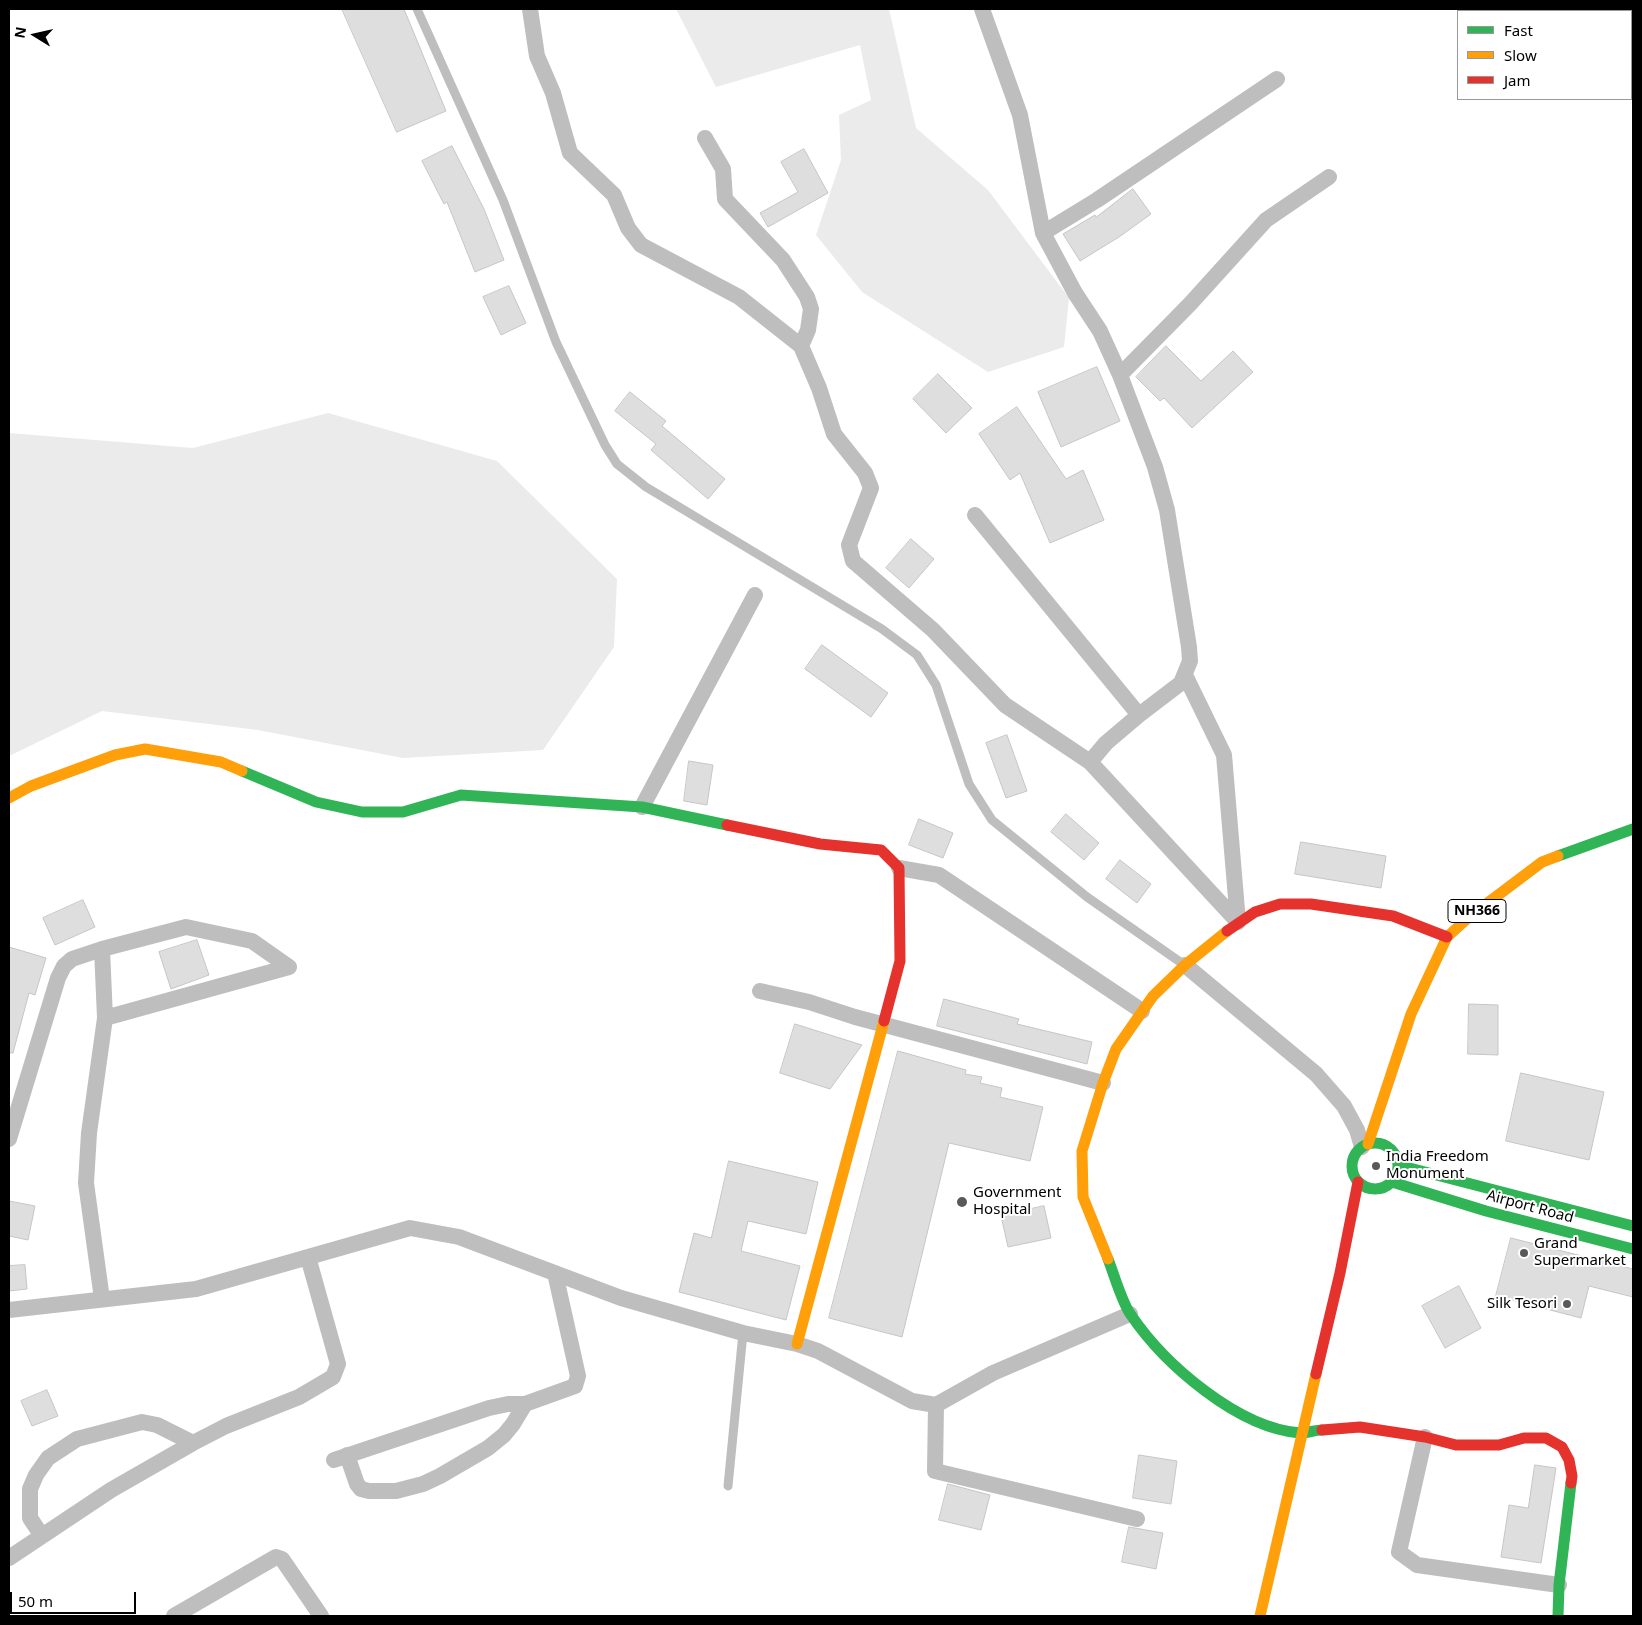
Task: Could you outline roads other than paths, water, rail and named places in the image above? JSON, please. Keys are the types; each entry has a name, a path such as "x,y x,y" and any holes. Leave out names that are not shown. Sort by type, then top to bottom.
{"main road":[{"path":"9,798 32,786 115,755 145,749 221,762 316,802 362,812 403,812 461,795 642,807 820,844 881,850 900,868 900,961 797,1344"},
{"name":"NH366","path":"1358,1182 1354,1176 1352,1163 1357,1151 1365,1145 1395,1066 1411,1014 1447,937 1469,917 1542,862 1633,829"},
{"path":"1447,937 1393,916 1312,904 1280,904 1255,912 1238,922 1185,965 1153,996 1116,1049 1103,1083 1082,1151 1083,1197 1130,1314 1166,1358 1205,1391 1253,1420 1275,1428 1301,1433 1315,1430 1360,1427 1425,1437 1456,1445 1499,1446 1524,1438 1546,1438 1562,1447 1569,1460 1572,1476 1559,1585 1558,1616"},
{"name":"NH366","path":"1389,1116 1395,1066"},
{"path":"1358,1182 1372,1193 1387,1186 1396,1177 1398,1164 1386,1140 1380,1143 1365,1145"},
{"name":"Airport Road","path":"1398,1164 1633,1226"},
{"path":"1260,1616 1301,1433 1340,1273 1358,1182"},
{"name":"Airport Road","path":"1392,1182 1486,1211 1633,1249"},
{"path":"1340,1273 1364,1214"}],"street":[{"path":"530,9 537,56 553,93 570,152 614,195 628,228 641,246 739,297 801,346 819,388 834,434 866,473 871,488 848,545 853,561 934,630 1005,705 1090,762 1238,922"},
{"path":"982,9 1020,115 1043,233 1074,293 1100,331 1120,375 1155,467 1167,510 1188,647 1190,661 1181,683 1138,714 1106,743 1090,762"},
{"path":"1043,233 1098,200 1277,80"},
{"path":"705,138 723,169 725,199 783,260 807,297 811,309 808,330 801,346"},
{"path":"1120,375 1190,304 1266,220 1329,177"},
{"path":"975,515 1138,714"},
{"path":"642,807 755,595"},
{"path":"1185,675 1224,755 1238,922"},
{"path":"900,868 939,875 1142,1011"},
{"path":"9,1139 58,978 64,966 72,959 186,926 252,941 289,966 105,1018"},
{"path":"102,949 105,1018 89,1133 86,1183 102,1299"},
{"path":"1185,965 1316,1074 1344,1106 1365,1145"},
{"path":"760,991 809,1002 855,1017 1103,1083"},
{"path":"9,1310 196,1289 410,1228 459,1237 621,1298 742,1333 797,1344 818,1351 912,1401 936,1404 993,1374 1130,1314"},
{"path":"9,1558 110,1490 193,1443 226,1426 299,1397 333,1377 338,1364 308,1257"},
{"path":"525,1404 513,1424 488,1448 440,1476 396,1491 369,1491 361,1489 341,1457 489,1408 508,1404 525,1404 576,1386 578,1376 555,1273"},
{"path":"936,1404 934,1471 1137,1519"},
{"path":"42,1536 30,1518 30,1488 36,1475 48,1458 55,1453 77,1440 142,1422 157,1425 193,1443"},
{"path":"1425,1437 1399,1552 1418,1565 1559,1585"},
{"path":"174,1616 276,1556 282,1559 321,1616"}],"lane":[{"path":"417,9 503,200 556,342 605,445 617,464 646,487 882,629 916,655 936,685 969,784 992,820 1087,896 1185,965"},
{"path":"728,1486 742,1333"}],"place":[{"name":"India Freedom Monument","path":"1376,1166"},
{"name":"Government Hospital","path":"962,1202"},
{"name":"Grand Supermarket","path":"1524,1253"},
{"name":"Silk Tesori","path":"1567,1304"}]}
